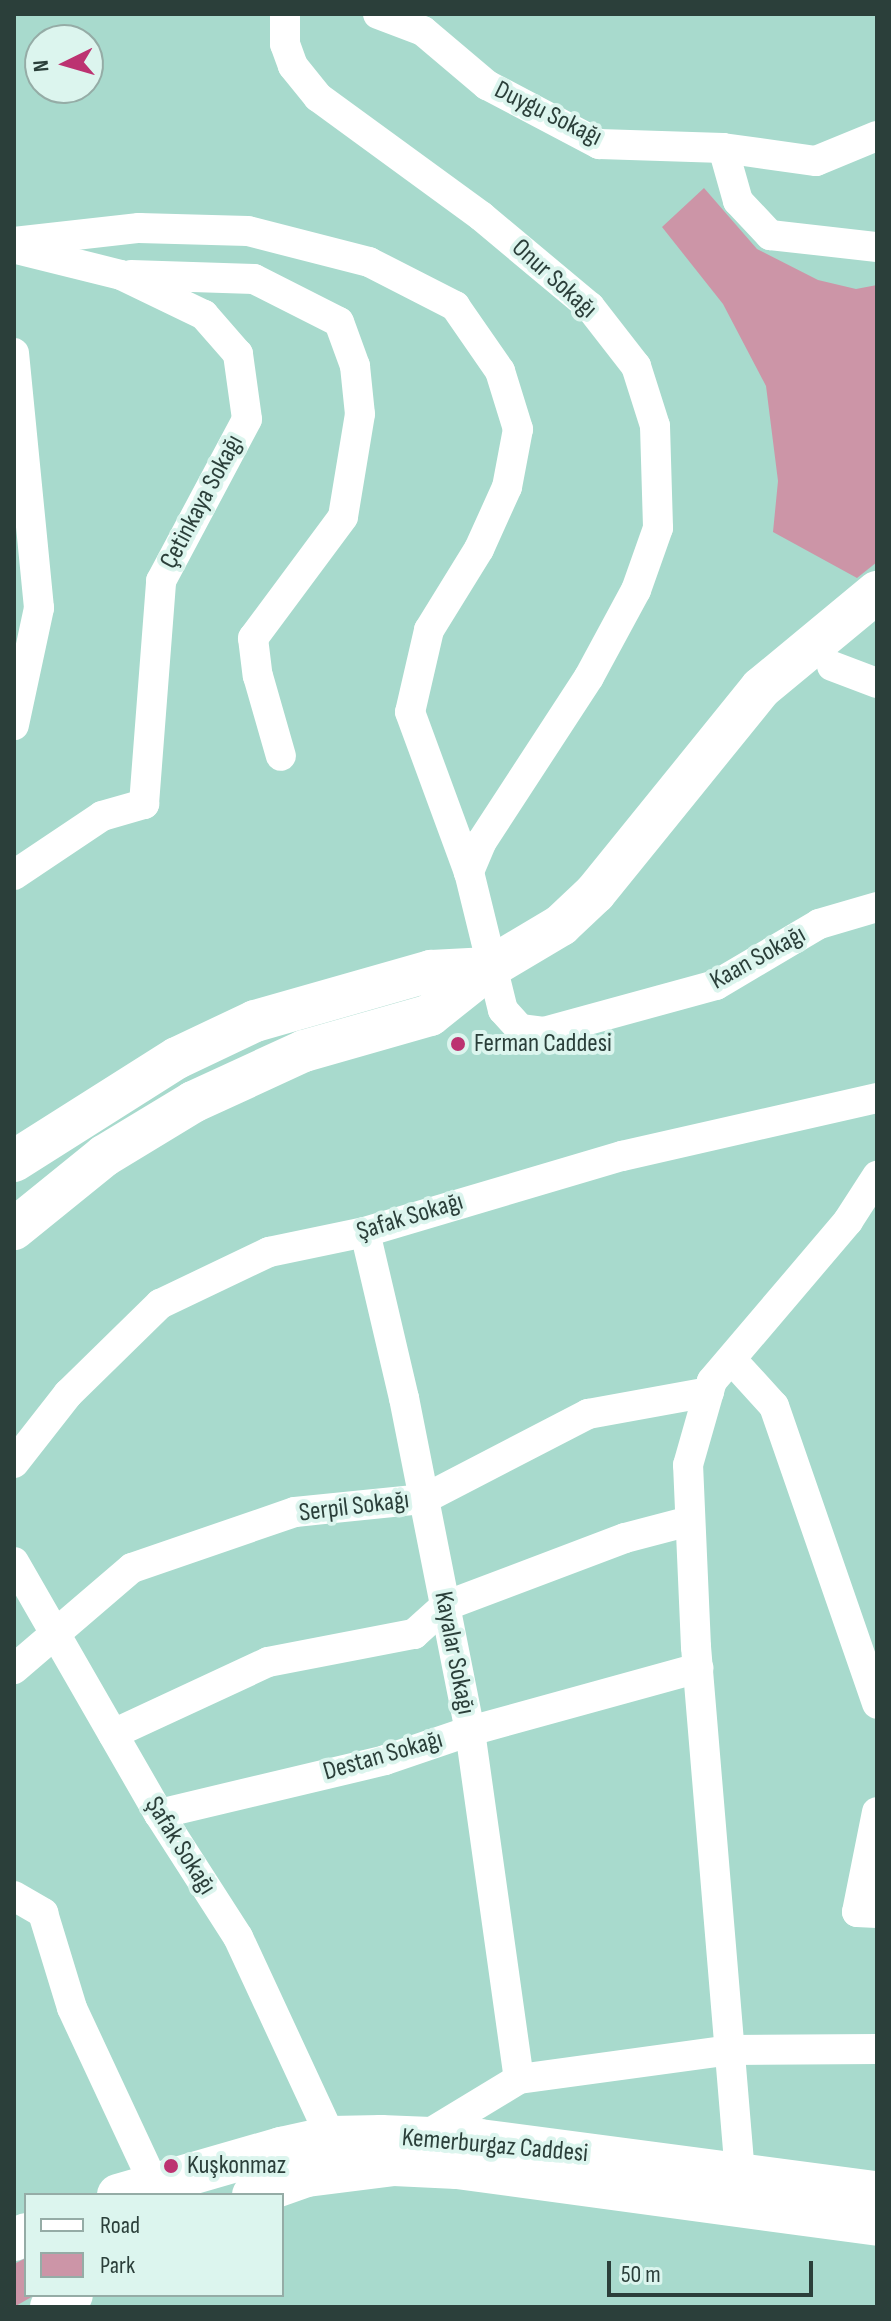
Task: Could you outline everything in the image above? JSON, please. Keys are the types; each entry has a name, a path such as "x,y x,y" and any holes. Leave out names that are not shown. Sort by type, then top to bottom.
{"street":[{"name":"Onur Sokağı","path":"285,14 285,44 293,66 318,97 481,216 590,307 636,366 655,426 658,528 636,590 589,677 482,841 469,872"},
{"name":"Duygu Sokağı","path":"378,14 423,31 487,85 599,144 723,148 816,161 877,136"},
{"path":"723,148 738,201 770,235 877,247"},
{"name":"Kaan Sokağı","path":"14,245 139,228 248,231 369,262 455,306 500,371 518,429 507,487 479,549 429,630 410,712 429,777 469,872 489,968 503,1010 520,1029 544,1032 716,985 819,924 877,907"},
{"name":"Çetinkaya Sokağı","path":"14,245 121,275 204,315 238,354 247,419 161,581 144,804 102,816 14,875"},
{"path":"121,275 254,279 339,322 355,366 360,414 343,517 253,638 258,676 281,756"},
{"path":"14,353 39,608 14,725"},
{"path":"14,1229 104,1156 193,1102 304,1051 430,1015 489,968 561,925 595,893 733,728 761,688 877,592"},
{"path":"733,728 779,707 877,630"},
{"path":"832,666 877,683"},
{"path":"14,1161 177,1058 255,1021 431,971 489,968"},
{"name":"Şafak Sokağı","path":"14,1463 68,1394 160,1304 269,1252 365,1232 622,1156 877,1098"},
{"path":"740,2174 698,1668 688,1465 712,1381 848,1221 877,1176"},
{"name":"Kayalar Sokağı","path":"365,1232 424,1499 470,1731 519,2079"},
{"path":"732,1360 774,1406 877,1704"},
{"name":"Serpil Sokağı","path":"14,1669 132,1568 295,1512 424,1499 588,1414 709,1392"},
{"path":"113,1734 268,1662 414,1634 445,1606 625,1538 690,1521"},
{"name":"Şafak Sokağı","path":"14,1562 159,1814 238,1937 331,2137"},
{"name":"Destan Sokağı","path":"159,1814 385,1760 470,1731 698,1668"},
{"path":"877,1812 857,1912 877,1913"},
{"path":"14,1896 43,1913 72,2008 136,2189"},
{"path":"425,2136 519,2079 730,2050 877,2049"},
{"name":"Kemerburgaz Caddesi","path":"136,2189 331,2137 425,2136 877,2192"},
{"name":"Kemerburgaz Caddesi","path":"259,2193 307,2176 394,2165 457,2168 877,2225"},
{"path":"51,2307 68,2297"}],"green space":[{"path":"704,188 757,249 818,280 856,289 877,285 877,562 857,578 773,532 778,481 766,386 723,304 662,227"},
{"path":"24,2259 24,2297 32,2297 14,2307 14,2264"}],"place":[{"name":"Ferman Caddesi","path":"458,1044"},
{"name":"Kuşkonmaz","path":"171,2166"}]}
